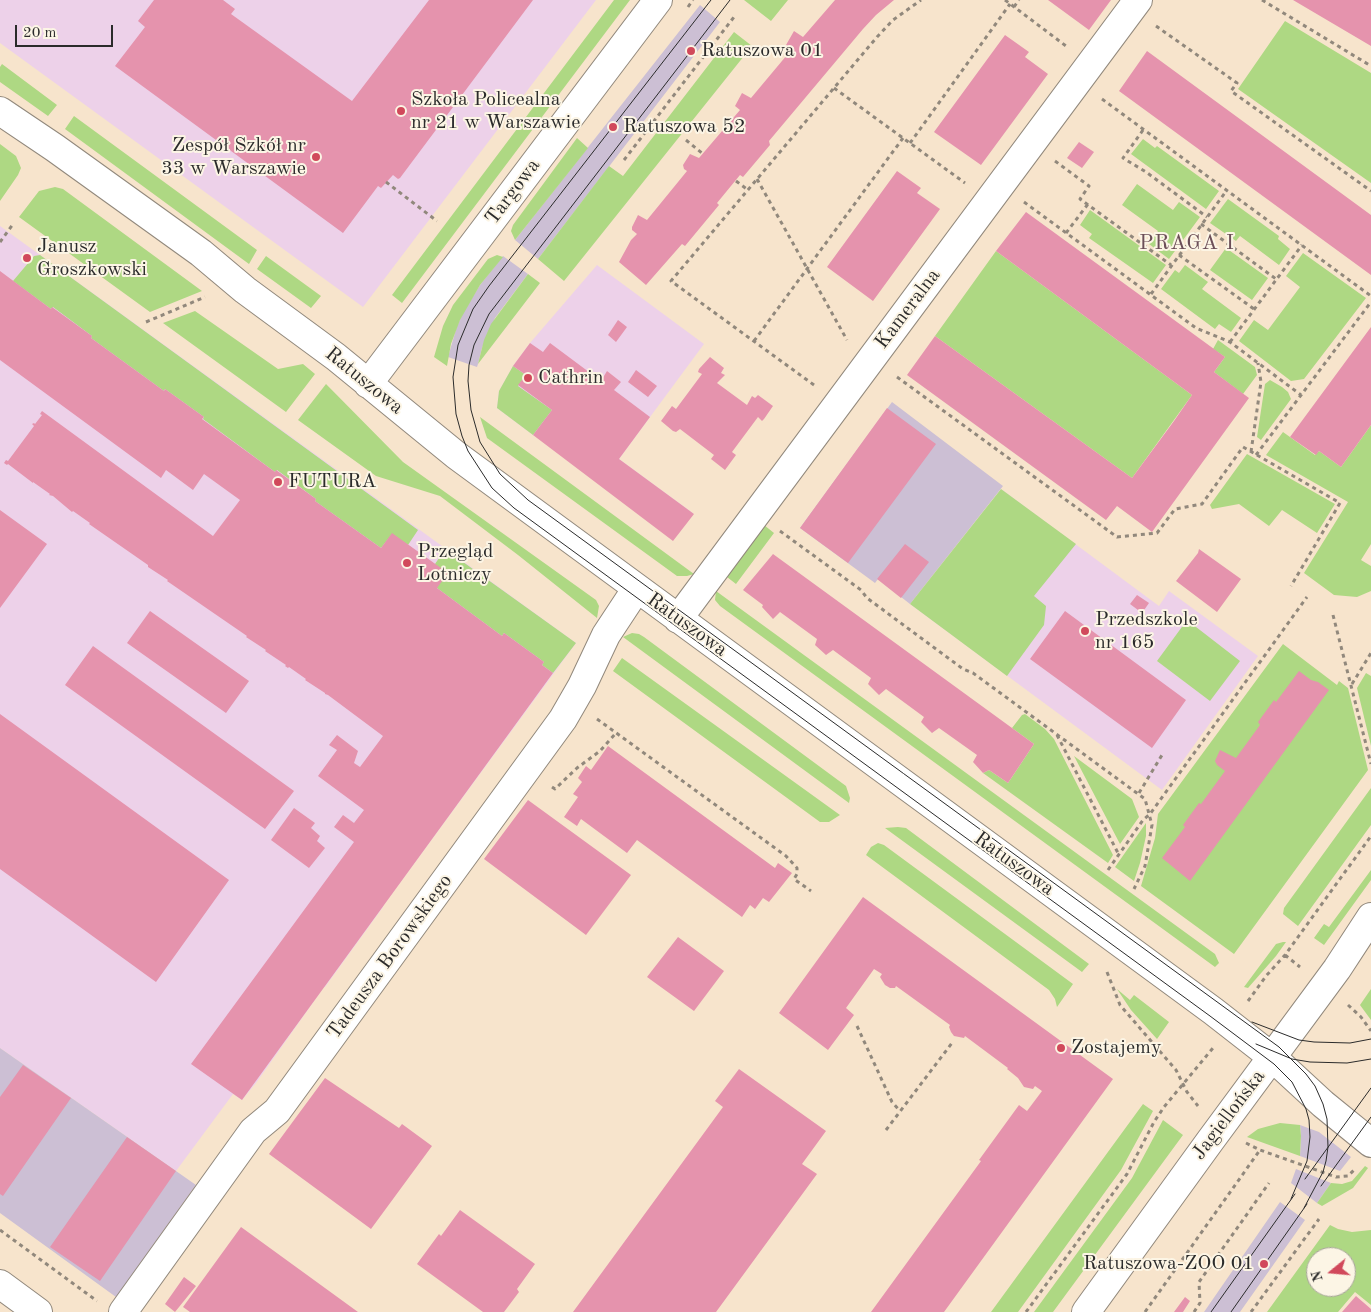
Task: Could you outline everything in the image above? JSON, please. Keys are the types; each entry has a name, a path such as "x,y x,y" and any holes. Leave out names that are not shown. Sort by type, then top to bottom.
{"street":[{"name":"Targowa","path":"368,384 658,0"},
{"name":"Kameralna","path":"678,619 756,514 1143,10"},
{"name":"Ratuszowa","path":"0,111 55,148 201,253 245,290 336,357 456,455 1196,998 1272,1057 1323,1104 1365,1153"},
{"name":"Tadeusza Borowskiego","path":"111,1308 254,1131 277,1111 563,719 582,686 606,635 637,588"},
{"name":"Jagiellońska","path":"1086,1312 1350,951 1371,918"},
{"path":"0,1284 38,1312"}],"path":[{"path":"815,386 671,280 893,20 921,0"},
{"path":"1005,0 1067,46"},
{"path":"1014,7 1019,0"},
{"path":"1262,0 1371,66"},
{"path":"910,143 1010,4"},
{"path":"1143,10 1236,83 1231,91 1371,191"},
{"path":"624,160 734,17"},
{"path":"834,88 966,184"},
{"path":"1101,98 1371,296"},
{"path":"1144,130 1123,158 1208,216"},
{"path":"754,341 903,138"},
{"path":"686,140 703,154"},
{"path":"1054,160 1089,186 1080,199 1171,266"},
{"path":"757,179 851,347"},
{"path":"736,181 748,190"},
{"path":"386,182 437,222"},
{"path":"1151,294 1227,190"},
{"path":"1023,201 1196,328 1230,342 1301,395"},
{"path":"1066,233 1088,204"},
{"path":"0,242 13,224"},
{"path":"1201,224 1276,279"},
{"path":"1230,342 1302,245"},
{"path":"1179,255 1254,309"},
{"path":"146,322 206,297"},
{"path":"1256,455 1371,302"},
{"path":"1251,452 1261,382 1258,362"},
{"path":"894,375 1117,537 1157,533 1175,509 1202,504 1243,447 1340,503 1291,586"},
{"path":"756,514 861,590 867,598 963,669 974,673 1139,793 1145,799 1152,825 1145,866 1134,889"},
{"path":"1108,870 1307,597"},
{"path":"1333,615 1371,764"},
{"path":"1352,685 1370,659 1371,653"},
{"path":"592,717 786,856 797,868 797,874 794,879 812,891"},
{"path":"549,785 555,789 577,768 600,751 616,733"},
{"path":"1056,733 1118,855"},
{"path":"1139,793 1162,755"},
{"path":"1255,990 1285,955 1371,836"},
{"path":"1285,955 1306,971"},
{"path":"1106,968 1120,1005 1176,1070 1194,1102 1202,1112"},
{"path":"1345,1002 1362,1017 1371,1031"},
{"path":"857,1026 892,1102 900,1111"},
{"path":"886,1130 952,1043"},
{"path":"1026,1312 1127,1174 1154,1122 1183,1084 1208,1056"},
{"path":"1242,1140 1260,1150 1336,1177 1348,1176 1365,1153"},
{"path":"1146,1312 1260,1150"},
{"path":"1194,1312 1200,1303 1199,1282 1269,1183"},
{"path":"1251,1312 1320,1219"},
{"path":"0,1230 111,1308"}],"shaded area":[{"name":"Zespół Szkół nr 33 w Warszawie","path":"0,0 596,0 363,307 0,43"},
{"path":"700,5 720,22 538,259 515,240"},
{"path":"0,226 576,643 256,1083 242,1100 233,1094 176,1171 0,1048"},
{"path":"503,256 528,274 495,318 482,348 477,367 448,357 457,326 464,311 480,285"},
{"path":"597,265 704,344 619,459 694,514 533,435 497,408 499,391 513,366 530,343"},
{"path":"892,402 1003,486 910,604 878,579 875,583 800,528"},
{"name":"Przedszkole nr 165","path":"1001,489 1159,606 1169,591 1258,656 1162,790 910,604"},
{"path":"0,1048 196,1185 116,1297 0,1213"},
{"path":"1300,1125 1319,1132 1351,1157 1340,1171 1300,1156"},
{"path":"1296,1169 1331,1183 1317,1203 1291,1183"},
{"path":"1280,1202 1305,1220 1240,1312 1204,1312"}],"green space":[{"path":"614,0 630,0 402,303 392,295"},
{"path":"744,0 788,0 771,21"},
{"path":"1285,21 1371,73 1371,183 1238,89"},
{"path":"734,32 752,46 564,281 538,259 609,166 623,176"},
{"path":"2,64 57,105 48,116 0,82 0,67"},
{"path":"74,116 257,250 249,264 65,129"},
{"path":"577,138 588,148 515,240 511,231 513,225"},
{"path":"1143,139 1155,148 1157,146 1219,191 1206,209 1131,154"},
{"path":"0,144 16,156 21,168 0,201"},
{"path":"1137,184 1173,210 1179,202 1200,217 1169,259 1149,244 1158,231 1122,205"},
{"path":"55,187 63,189 202,291 150,312 19,217 39,191"},
{"path":"1228,199 1279,236 1278,239 1290,249 1279,265 1240,236 1236,241 1210,223"},
{"path":"1090,210 1166,265 1153,283 1089,238 1092,234 1080,225"},
{"path":"1226,248 1268,278 1252,300 1210,270"},
{"path":"996,251 1192,395 1132,478 935,336"},
{"path":"1303,253 1366,298 1304,379 1291,381 1239,341 1254,320 1268,330 1300,287 1286,276"},
{"path":"40,255 418,530 408,545 392,534 381,548 315,501 316,499 277,470 275,472 203,419 204,417 165,389 164,391 91,338 92,336 53,307 51,309 13,281 34,256"},
{"path":"497,255 503,257 480,285 460,320 451,344 447,366 434,357 443,326 453,305 488,259"},
{"path":"266,256 321,296 311,308 257,269"},
{"path":"1185,265 1208,282 1202,289 1241,318 1231,332 1219,324 1215,329 1161,289 1175,270 1179,273"},
{"path":"528,274 540,283 478,364 484,340 491,324"},
{"path":"195,311 278,369 303,364 315,374 286,412 163,323"},
{"path":"1218,340 1255,367 1257,375 1243,394 1214,372 1225,357 1213,349"},
{"path":"513,366 526,375 518,386 552,410 533,435 497,408 499,391"},
{"path":"1270,380 1288,392 1291,399 1261,440 1257,437 1265,384"},
{"path":"326,384 403,462 596,600 599,606 597,618 440,496 376,476 298,420"},
{"path":"480,417 694,574 677,576 487,438"},
{"path":"1371,425 1371,544 1361,560 1371,566 1371,591 1357,597 1334,595 1304,573 1348,502 1266,455 1283,432 1315,455 1319,451 1341,467"},
{"path":"1247,454 1335,504 1317,533 1282,510 1269,526 1239,504 1212,509 1210,505"},
{"path":"1001,489 1076,544 1034,596 1046,606 1044,625 1007,676 910,604"},
{"path":"764,525 774,533 736,584 727,577"},
{"path":"445,549 576,643 553,673 542,665 544,662 504,633 502,636 437,588 435,564"},
{"path":"716,591 1215,954 1219,963 1215,967 720,606 715,600"},
{"path":"1187,620 1240,661 1210,701 1157,661"},
{"path":"632,633 644,637 846,786 850,798 849,803 623,637"},
{"path":"1283,644 1337,685 1339,681 1348,688 1368,770 1234,954 1141,886 1155,838 1158,814"},
{"path":"622,658 840,815 829,822 820,822 613,671"},
{"path":"1366,673 1371,676 1371,746 1357,688"},
{"path":"1025,714 1045,729 1054,739 1113,855 1108,863 983,773 989,770 1008,783 1034,744 1012,728 1022,715"},
{"path":"1074,756 1132,799 1139,817 1120,844"},
{"path":"1371,788 1371,825 1298,926 1283,914 1284,908"},
{"path":"1146,823 1146,836 1134,881 1115,867"},
{"path":"885,828 906,828 1089,964 1082,972"},
{"path":"878,843 884,845 1073,984 1057,1007 1055,999 1049,990 866,855 871,847"},
{"path":"1371,870 1371,880 1324,945 1314,938 1324,924 1329,927"},
{"path":"1286,942 1276,956 1248,988 1244,987 1276,944"},
{"path":"1117,989 1130,1000 1134,995 1169,1022 1157,1039 1131,1010"},
{"path":"1371,989 1371,1020 1360,1005"},
{"path":"1143,1104 1153,1111 1121,1170 1018,1312 991,1312"},
{"path":"1163,1120 1183,1135 1053,1312 1034,1312 1132,1178"},
{"path":"1280,1123 1300,1125 1300,1156 1247,1137 1258,1129"},
{"path":"1365,1166 1368,1168 1353,1188 1322,1206 1317,1203 1331,1183 1342,1184 1352,1181"},
{"path":"1330,1225 1352,1232 1371,1230 1371,1305 1356,1293 1356,1247 1314,1247"},
{"path":"1306,1258 1306,1297 1351,1297 1338,1312 1267,1312"}],"building":[{"path":"154,0 223,0 235,9 231,14 352,101 429,0 533,0 400,178 398,179 393,175 381,188 378,186 343,233 115,66 145,27 138,21"},
{"path":"835,0 894,0 863,29 769,141 770,145 743,177 740,175 717,203 719,205 685,246 682,244 646,285 619,262 631,240 637,234 632,230 632,227 638,215 647,220 687,171 683,165 690,154 699,158 740,110 735,106 742,93 751,98 792,49 786,45 794,31 803,37"},
{"path":"1048,0 1111,0 1089,30"},
{"path":"1293,0 1371,0 1371,46"},
{"path":"1005,35 1029,52 1025,57 1048,74 981,165 934,132"},
{"path":"1147,51 1371,215 1371,275 1119,91"},
{"path":"1079,142 1094,152 1082,168 1067,158"},
{"path":"897,171 921,188 917,193 940,209 873,301 827,267"},
{"path":"1026,212 1225,357 1214,372 1249,398 1152,532 1117,506 1106,520 907,375 935,336 1132,478 1174,421 1192,395 996,251"},
{"path":"0,271 51,309 52,307 92,336 91,338 164,391 165,389 204,417 202,419 275,472 276,470 316,499 315,501 381,548 392,533 448,573 437,588 502,636 504,633 544,662 542,665 553,673 242,1100 191,1064 354,842 334,827 343,815 354,823 364,810 318,776 337,750 329,745 337,735 358,751 354,763 360,767 383,736 306,679 285,666 247,636 72,512 53,496 4,463 6,460 8,461 34,426 32,424 35,424 42,415 40,414 42,411 213,536 240,500 204,474 193,490 166,470 161,478 0,360"},
{"path":"618,320 627,327 616,342 608,335"},
{"path":"1371,327 1371,425 1341,467 1319,451 1316,455 1290,437"},
{"path":"530,343 543,352 550,343 601,381 607,371 621,382 614,390 650,417 619,459 694,514 673,541 533,435 552,410 518,385 526,375 513,366"},
{"path":"710,357 724,368 721,373 725,375 717,383 747,405 752,396 755,398 758,395 773,406 762,421 758,417 732,452 736,455 725,470 711,459 714,455 680,429 676,432 673,431 661,421 672,406 676,409 702,374 698,372 699,369"},
{"path":"636,370 657,386 648,397 628,382"},
{"path":"887,408 936,444 848,563 800,528"},
{"path":"0,510 47,544 0,608"},
{"path":"905,544 929,562 901,598 877,579"},
{"path":"1199,549 1241,579 1217,612 1176,581 1198,553"},
{"path":"773,554 1034,744 1008,783 989,770 983,773 973,762 977,755 939,728 932,733 921,722 924,717 886,689 879,695 868,684 871,678 833,650 826,655 815,645 817,639 780,612 773,619 762,607 763,605 743,590"},
{"path":"1137,595 1149,603 1142,613 1130,604"},
{"path":"150,611 249,681 226,713 127,643"},
{"path":"1065,611 1186,700 1152,748 1030,659"},
{"path":"93,646 294,791 265,829 65,685"},
{"path":"1299,671 1329,690 1190,881 1162,858 1185,827 1183,825 1225,771 1215,761 1220,750 1236,758 1260,725 1258,722"},
{"path":"0,714 229,880 156,982 0,869"},
{"path":"608,746 775,868 778,863 792,873 769,902 763,898 755,909 750,905 742,917 637,840 627,853 581,819 577,826 564,817 578,797 573,794 582,782 578,778 586,766 591,770"},
{"path":"528,800 631,875 586,935 484,859"},
{"path":"294,808 315,823 311,828 320,836 317,841 325,848 309,868 271,840"},
{"path":"863,897 1113,1079 944,1312 871,1312 981,1161 979,1160 1019,1105 1027,1111 1042,1091 1035,1086 1033,1089 1024,1087 1008,1068 965,1036 964,1038 954,1036 949,1027 950,1025 896,986 895,988 890,988 885,985 880,977 882,974 874,969 846,1008 854,1015 828,1050 779,1013"},
{"path":"678,937 724,971 694,1011 647,977"},
{"path":"23,1065 71,1098 3,1196 0,1194 0,1097"},
{"path":"739,1069 826,1131 802,1164 817,1174 716,1312 573,1312 723,1107 715,1101"},
{"path":"325,1078 399,1128 402,1124 432,1146 371,1229 269,1154"},
{"path":"127,1137 176,1171 100,1281 50,1247"},
{"path":"460,1210 535,1264 517,1289 519,1292 504,1312 483,1312 417,1264"},
{"path":"241,1227 358,1312 190,1312 183,1307"},
{"path":"184,1277 196,1286 175,1312 165,1304"},
{"path":"1356,1296 1371,1309 1371,1312 1342,1312"},
{"path":"1185,1297 1190,1301 1183,1312 1174,1312"}],"tram line":[{"path":"711,0 473,309 458,345 453,377 456,414 468,451 492,488 514,508 1274,1064 1292,1082 1306,1109 1309,1120 1310,1137 1307,1161 1291,1199"},
{"path":"730,0 489,314 474,345 469,365 468,381 471,410 480,442 500,474 528,500 1279,1047 1306,1074 1315,1086 1327,1119 1328,1147 1326,1161 1323,1172 1304,1208"},
{"path":"1252,1022 1299,1040 1350,1043 1371,1039"},
{"path":"1256,1044 1292,1059 1310,1062 1347,1063 1371,1059"},
{"path":"1305,1179 1371,1088"},
{"path":"1321,1186 1371,1117"},
{"path":"1211,1312 1295,1194"},
{"path":"1231,1312 1307,1204"}],"place":[{"name":"Ratuszowa 01","path":"691,51"},
{"name":"Szkoła Policealna nr 21 w Warszawie","path":"401,111"},
{"name":"Ratuszowa 52","path":"613,127"},
{"name":"Zespół Szkół nr 33 w Warszawie","path":"316,157"},
{"name":"Janusz Groszkowski","path":"27,258"},
{"name":"Cathrin","path":"528,378"},
{"name":"FUTURA","path":"278,482"},
{"name":"Przegląd Lotniczy","path":"407,563"},
{"name":"Przedszkole nr 165","path":"1085,631"},
{"name":"Zostajemy","path":"1061,1048"},
{"name":"Ratuszowa-ZOO 01","path":"1264,1264"}],"district":[{"name":"PRAGA I","path":"1187,243"}]}
